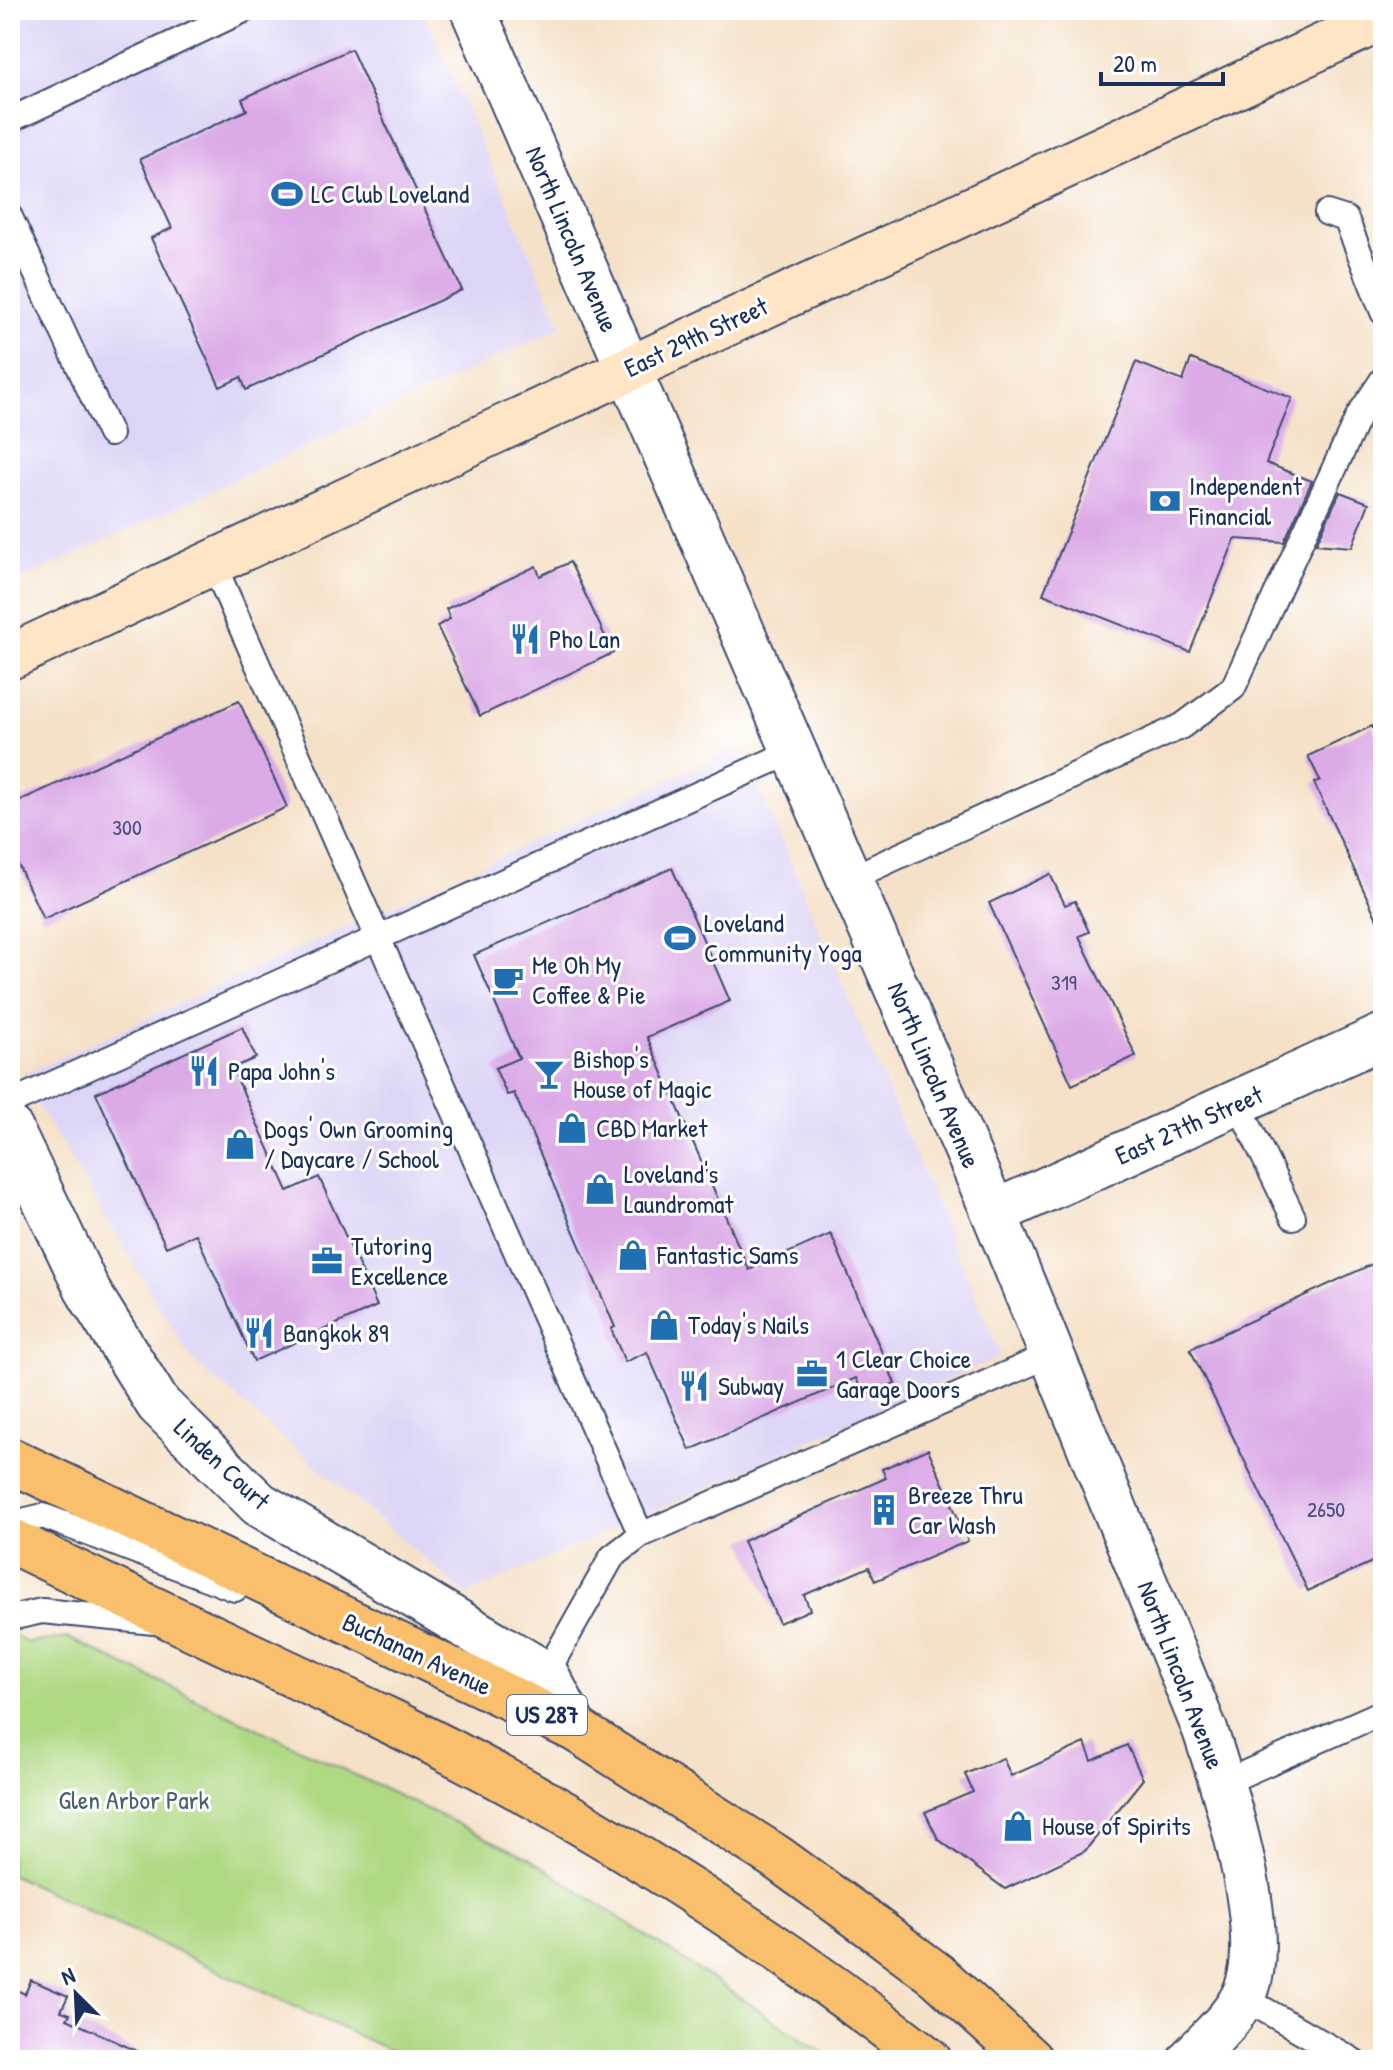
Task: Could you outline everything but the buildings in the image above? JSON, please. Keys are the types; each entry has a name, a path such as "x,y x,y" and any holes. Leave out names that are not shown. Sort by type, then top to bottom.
{"highway":[{"name":"Buchanan Avenue","path":"10,1460 575,1729 776,1857 871,1926 937,1975 1030,2060"},
{"path":"10,1540 179,1624 393,1723 628,1851 786,1954 929,2060"}],"main road":[{"name":"East 29th Street","path":"10,657 1383,18"}],"street":[{"name":"North Lincoln Avenue","path":"473,10 994,1213 1199,1716 1223,1783 1233,1817 1251,1923 1251,1974 1234,2012 1190,2060"},
{"name":"East 27th Street","path":"994,1213 1383,1036"},
{"name":"Linden Court","path":"10,1128 89,1293 158,1404 259,1504 546,1674"},
{"path":"546,1674 575,1729"}],"lane":[{"path":"10,120 244,10"},
{"path":"1327,213 1346,219 1383,312"},
{"path":"10,217 110,434"},
{"path":"849,879 1182,726 1233,688 1359,415 1383,379"},
{"path":"213,563 641,1535"},
{"path":"10,1103 794,751"},
{"path":"1238,1103 1293,1217"},
{"path":"546,1674 612,1557 641,1535 1052,1354"},
{"path":"10,1524 43,1516 458,1672"},
{"path":"10,1618 42,1611 179,1624"},
{"path":"1223,1783 1383,1712"},
{"path":"1242,1997 1352,2060"}],"shaded area":[{"path":"10,10 423,10 562,327 10,585"},
{"path":"741,747 1001,1356 466,1594 192,1360 20,1076"}],"green space":[{"name":"Glen Arbor Park","path":"14,1634 26,1643 68,1638 529,1858 834,2060 410,2060 10,1874 10,1635"}],"place":[{"name":"LC Club Loveland","path":"287,194"},
{"name":"Independent Financial","path":"1165,501"},
{"name":"Pho Lan","path":"525,639"},
{"name":"Loveland Community Yoga","path":"680,938"},
{"name":"Me Oh My Coffee & Pie","path":"508,980"},
{"name":"Papa John's","path":"204,1071"},
{"name":"Bishop's House of Magic","path":"549,1074"},
{"name":"CBD Market","path":"572,1128"},
{"name":"Dogs' Own Grooming / Daycare / School","path":"240,1144"},
{"name":"Loveland's Laundromat","path":"600,1189"},
{"name":"Fantastic Sams","path":"633,1255"},
{"name":"Tutoring Excellence","path":"327,1261"},
{"name":"Today's Nails","path":"664,1325"},
{"name":"Bangkok 89","path":"259,1333"},
{"name":"1 Clear Choice Garage Doors","path":"812,1374"},
{"name":"Subway","path":"694,1386"},
{"name":"Breeze Thru Car Wash","path":"884,1510"},
{"name":"House of Spirits","path":"1018,1826"}]}
